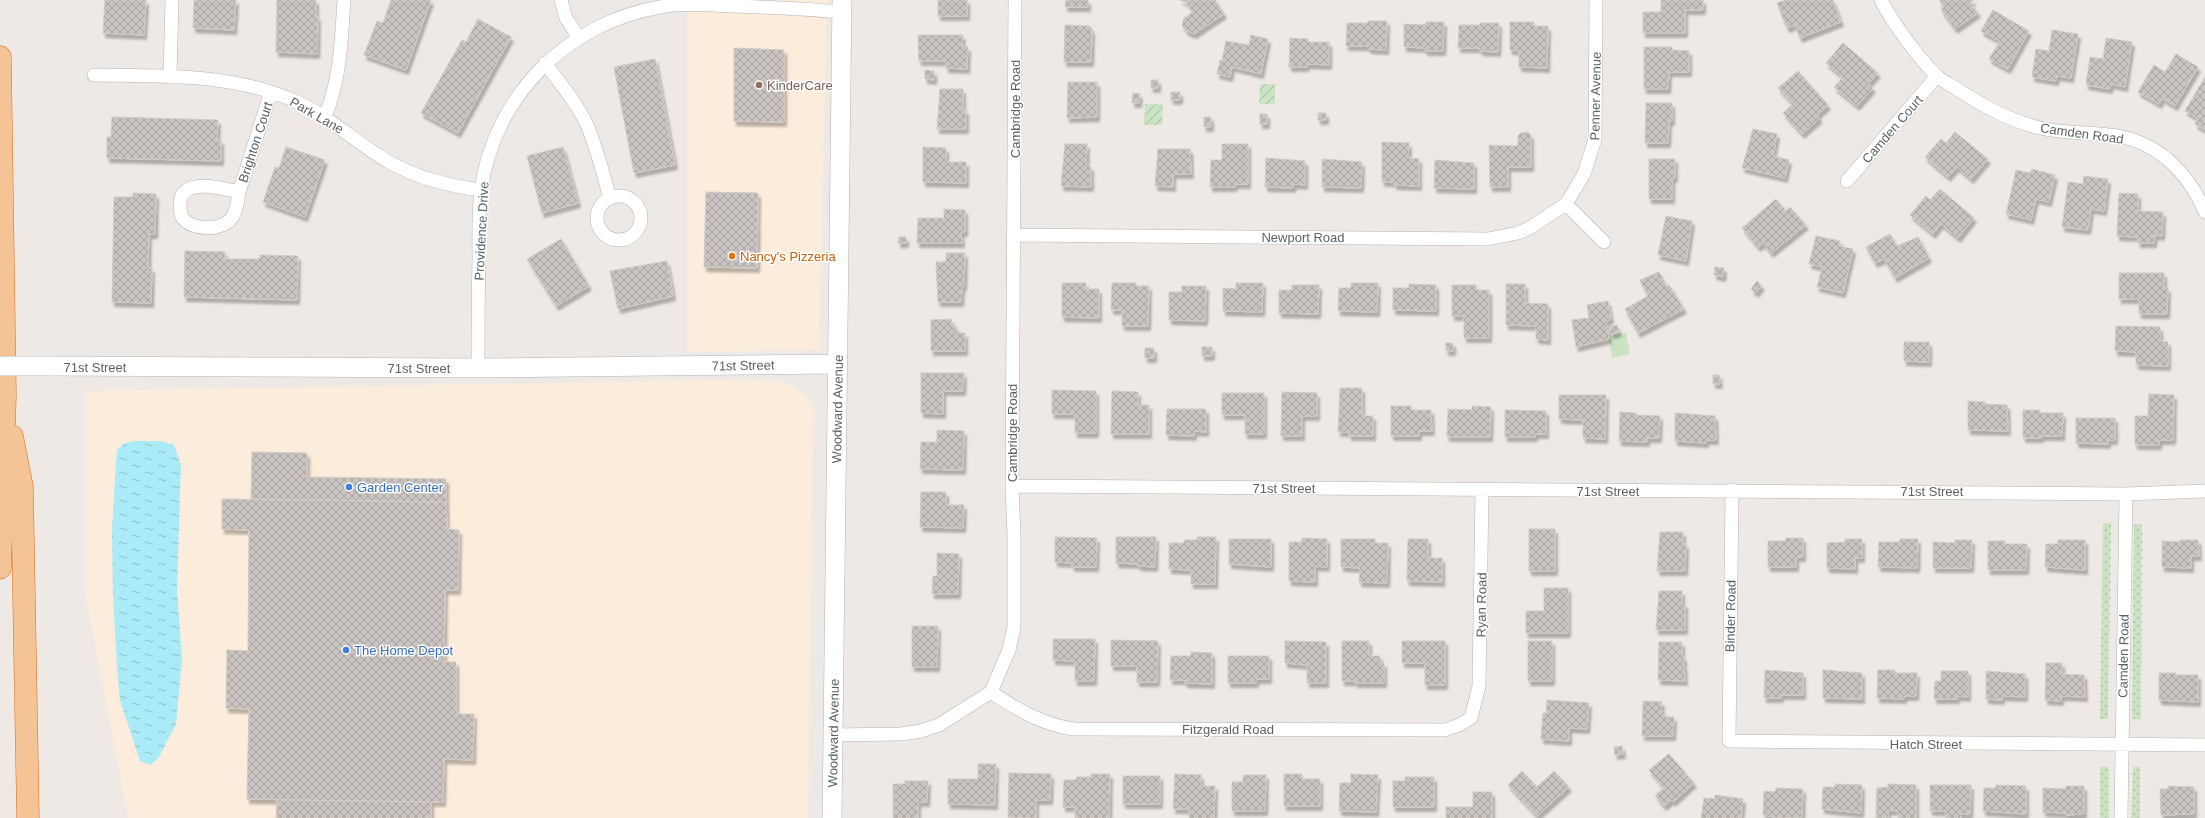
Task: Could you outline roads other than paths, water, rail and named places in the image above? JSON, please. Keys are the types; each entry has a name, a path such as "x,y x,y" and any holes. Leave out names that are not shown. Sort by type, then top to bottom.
{"highway":[{"path":"0,57 4,395 0,568"},
{"path":"4,395 22,487 28,818"}],"street":[{"path":"170,77 172,0"},
{"path":"325,116 333,97 340,65 344,0"},
{"path":"560,0 566,18 578,38"},
{"name":"Cambridge Road","path":"991,692 1009,650 1014,627 1012,486 1015,0"},
{"name":"Penner Avenue","path":"1576,189 1590,161 1594,139 1596,0"},
{"name":"Camden Road","path":"1881,0 1896,25 1937,76 1997,113 2020,122 2053,131 2123,137 2147,146 2167,158 2181,172 2200,201 2205,212"},
{"name":"Providence Drive","path":"478,368 481,190 493,140 512,105 545,63 578,38 615,20 642,11 684,5 718,3 841,6"},
{"name":"Woodward Avenue","path":"832,818 841,6"},
{"path":"545,63 564,88 586,123 594,142 610,198"},
{"name":"Park Lane","path":"94,75 209,79 239,83 271,92 298,102 325,116 388,162 411,172 454,187 481,190"},
{"name":"Camden Court","path":"1847,181 1937,76"},
{"name":"Brighton Court","path":"239,192 201,186 187,189 181,196 180,207 182,217 191,225 208,227 225,224 234,216 239,192 271,92"},
{"name":"Newport Road","path":"1014,235 1488,238 1518,233 1531,227 1566,204 1576,189"},
{"path":"1566,204 1604,242"},
{"name":"71st Street","path":"0,366 478,368 837,364"},
{"name":"71st Street","path":"1012,486 2126,494 2205,491"},
{"name":"Ryan Road","path":"1471,718 1480,686 1482,490"},
{"name":"Binder Road","path":"1729,741 1732,490"},
{"name":"Camden Road","path":"2121,818 2126,494"},
{"path":"833,735 901,734 921,732 939,725 991,692"},
{"name":"Fitzgerald Road","path":"991,692 1011,706 1049,724 1074,729 1445,730 1459,725 1471,718"},
{"name":"Hatch Street","path":"1729,741 2205,745"}],"water":[{"path":"136,441 160,441 174,445 181,465 177,590 182,660 176,724 159,757 151,765 140,761 120,700 113,596 112,531 117,450 125,443"}],"place":[{"name":"KinderCare","path":"759,85"},
{"name":"Nancy's Pizzeria","path":"732,256"},
{"name":"Garden Center","path":"349,487"},
{"name":"The Home Depot","path":"346,650"}]}
